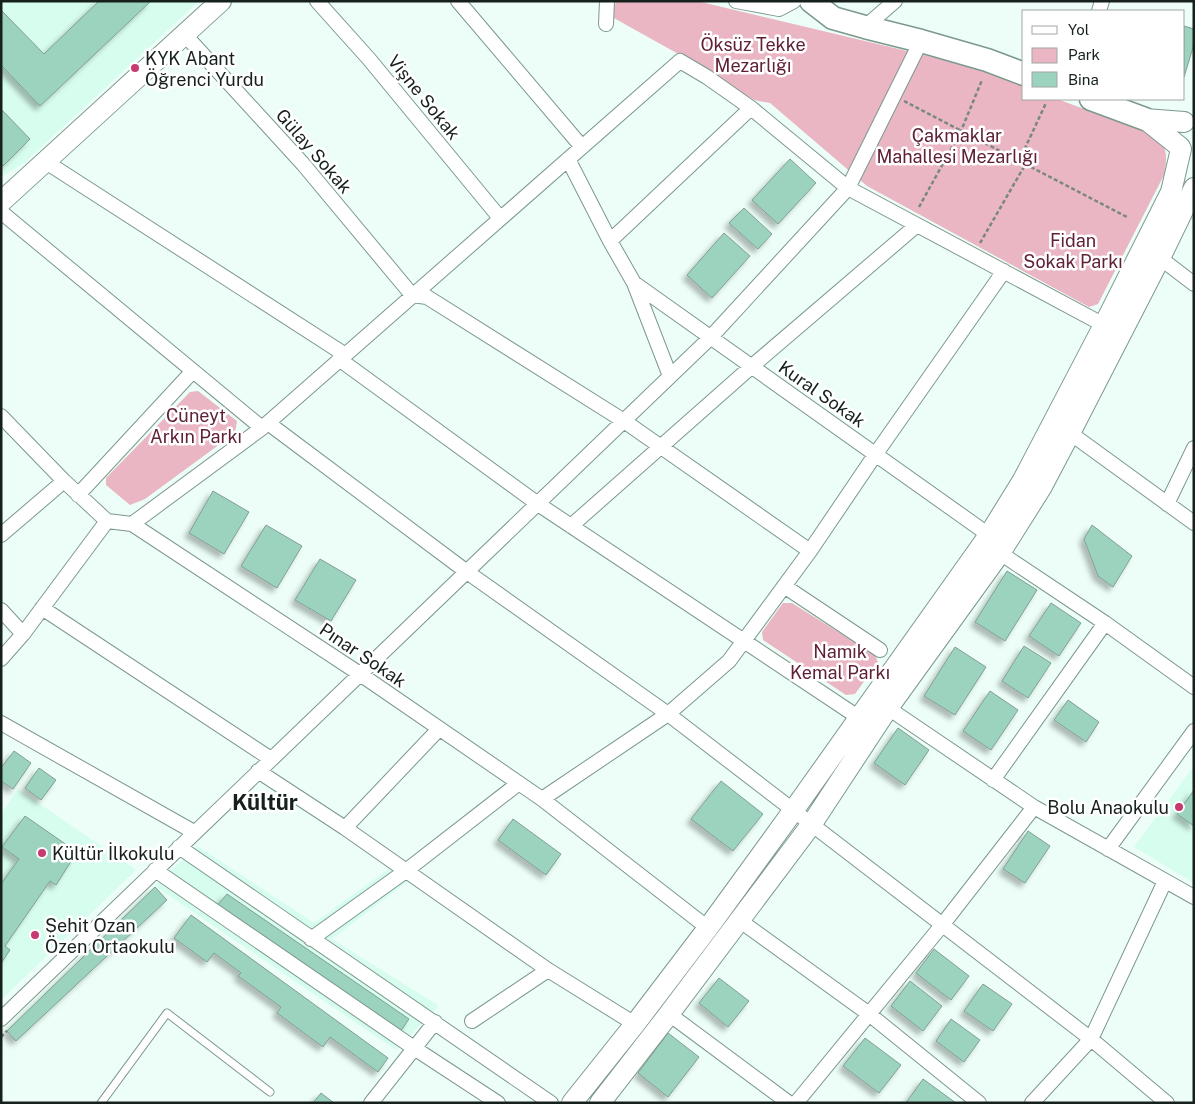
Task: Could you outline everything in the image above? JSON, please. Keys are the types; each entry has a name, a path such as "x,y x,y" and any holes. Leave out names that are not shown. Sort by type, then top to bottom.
{"main road":[{"path":"1,202 221,1"},
{"path":"811,1 833,18 987,60 1022,73"},
{"path":"1095,100 1145,119 1185,151"},
{"path":"1145,119 1189,120"},
{"path":"572,1103 708,928 794,811 858,717 989,536 1023,480 1171,192 1185,151 1178,134 1180,128 1189,120"},
{"path":"600,1103 811,825 888,708 1000,553 1041,488 1160,258 1194,188"}],"street":[{"name":"Vişne Sokak","path":"317,1 369,59 500,218"},
{"path":"458,1 582,146"},
{"path":"606,24 607,1"},
{"path":"736,1 778,9 794,1"},
{"path":"864,27 895,1"},
{"name":"Gülay Sokak","path":"185,35 303,164 412,295"},
{"path":"1,1019 710,338 848,188 921,41"},
{"path":"132,524 265,425 680,62 707,77 751,108 848,188 1104,325"},
{"path":"610,241 751,108"},
{"path":"568,159 634,283 670,376"},
{"path":"46,162 342,356 538,504 858,717"},
{"path":"1,212 192,372 467,572 668,714 1091,1038 1167,1103"},
{"path":"571,526 752,367 918,225"},
{"path":"1160,258 1194,284"},
{"path":"542,800 668,714 729,661 810,551 1004,271"},
{"name":"Kural Sokak","path":"634,283 989,536"},
{"path":"412,295 427,297 624,422 810,551"},
{"path":"78,495 192,372"},
{"path":"1,416 78,495 107,521 23,634 1,659"},
{"path":"1070,433 1194,523"},
{"path":"1167,504 1194,448"},
{"path":"1,535 64,481"},
{"name":"Pınar Sokak","path":"107,521 132,524 360,674 542,800 708,928"},
{"path":"1000,553 1105,623 1194,687"},
{"path":"784,586 880,650"},
{"path":"42,608 271,759"},
{"path":"1,610 23,634"},
{"path":"993,780 1105,623"},
{"path":"888,708 1034,807 1194,897"},
{"path":"1,723 194,832"},
{"path":"345,828 438,729"},
{"path":"1108,849 1194,730"},
{"path":"258,772 407,870 548,970 635,1024"},
{"path":"311,939 407,870 519,784"},
{"path":"796,1103 943,924 1034,807"},
{"path":"178,847 551,1103"},
{"path":"154,870 414,1048 498,1103"},
{"path":"1032,1103 1091,1038 1165,881"},
{"path":"739,920 868,1014 979,1103"},
{"path":"472,1021 548,970"},
{"path":"669,1014 789,1103"},
{"path":"370,1103 435,1022"}],"lane":[{"path":"101,1103 167,1013 270,1092"}],"path":[{"path":"919,207 961,131 982,80"},
{"path":"894,96 1127,217"},
{"path":"1019,161 1046,102"},
{"path":"980,243 1025,164"}],"shaded area":[{"path":"1,1 199,1 24,163 1,177"},
{"name":"Bolu Anaokulu","path":"1194,766 1194,883 1134,847"},
{"name":"Şehit Ozan Özen Ortaokulu","path":"18,789 136,870 1,1000 1,814"},
{"path":"197,846 314,923 390,868 408,881 332,939 439,1006 396,1050 155,886"}],"green space":[{"name":"Çakmaklar Mahallesi Mezarlığı","path":"616,1 697,1 970,66 1022,85 1022,100 1060,100 1158,136 1164,145 1166,155 1164,175 1098,304 1089,307 867,186 770,103 754,100 691,61 612,17"},
{"name":"Cüneyt Arkın Parkı","path":"198,391 237,421 235,433 145,499 130,505 106,485 106,478 190,392"},
{"name":"Namık Kemal Parkı","path":"783,603 792,603 875,655 878,662 855,694 846,695 763,640 762,632"}],"building":[{"path":"99,1 151,1 40,106 1,65 1,10 44,54"},
{"path":"1185,26 1194,29 1194,44 1185,74"},
{"path":"1,109 30,139 3,166 1,164"},
{"path":"790,159 816,183 778,224 752,200"},
{"path":"744,208 772,234 758,249 729,223"},
{"path":"724,233 750,256 712,298 687,275"},
{"path":"213,491 249,512 224,554 189,533"},
{"path":"266,525 302,546 277,588 241,566"},
{"path":"1092,525 1132,556 1113,587 1098,576 1084,539"},
{"path":"320,559 356,580 331,621 295,600"},
{"path":"1007,571 1037,590 1005,641 975,622"},
{"path":"1051,603 1081,623 1059,656 1029,636"},
{"path":"1024,646 1051,663 1028,698 1002,681"},
{"path":"955,647 986,667 955,715 924,696"},
{"path":"990,691 1018,710 991,750 963,731"},
{"path":"1068,700 1099,722 1086,742 1054,720"},
{"path":"898,728 929,750 905,785 874,763"},
{"path":"14,751 31,763 13,789 1,781 1,768"},
{"path":"39,768 56,780 41,800 25,788"},
{"path":"721,781 763,814 733,851 691,819"},
{"path":"1194,790 1194,826 1177,814"},
{"name":"Şehit Ozan Özen Ortaokulu","path":"25,816 77,852 56,885 50,881 5,946 10,950 1,963 1,884 19,859 2,847"},
{"path":"513,819 561,854 546,875 498,840"},
{"path":"1028,831 1050,846 1025,883 1003,869"},
{"path":"155,887 167,900 16,1041 7,1031"},
{"path":"227,894 409,1019 398,1035 216,907"},
{"path":"191,915 388,1058 378,1072 330,1037 323,1047 277,1013 281,1007 238,976 241,973 214,953 207,962 174,938"},
{"path":"934,949 969,976 951,1000 916,973"},
{"path":"719,978 749,1001 728,1027 699,1003"},
{"path":"910,981 942,1006 923,1031 891,1006"},
{"path":"983,984 1012,1004 993,1031 964,1011"},
{"path":"951,1019 980,1040 964,1062 936,1041"},
{"path":"668,1033 699,1057 668,1097 638,1073"},
{"path":"865,1038 901,1065 879,1093 843,1066"},
{"path":"923,1079 956,1103 906,1103"},
{"path":"321,1093 334,1103 313,1103"}],"place":[{"name":"KYK Abant Öğrenci Yurdu","path":"135,68"},
{"name":"Bolu Anaokulu","path":"1179,807"},
{"name":"Kültür İlkokulu","path":"42,853"},
{"name":"Şehit Ozan Özen Ortaokulu","path":"35,935"}],"district":[{"name":"Kültür","path":"265,802"}],"park label":[{"name":"Öksüz Tekke Mezarlığı","path":"753,54"},
{"name":"Fidan Sokak Parkı","path":"1073,250"}]}
